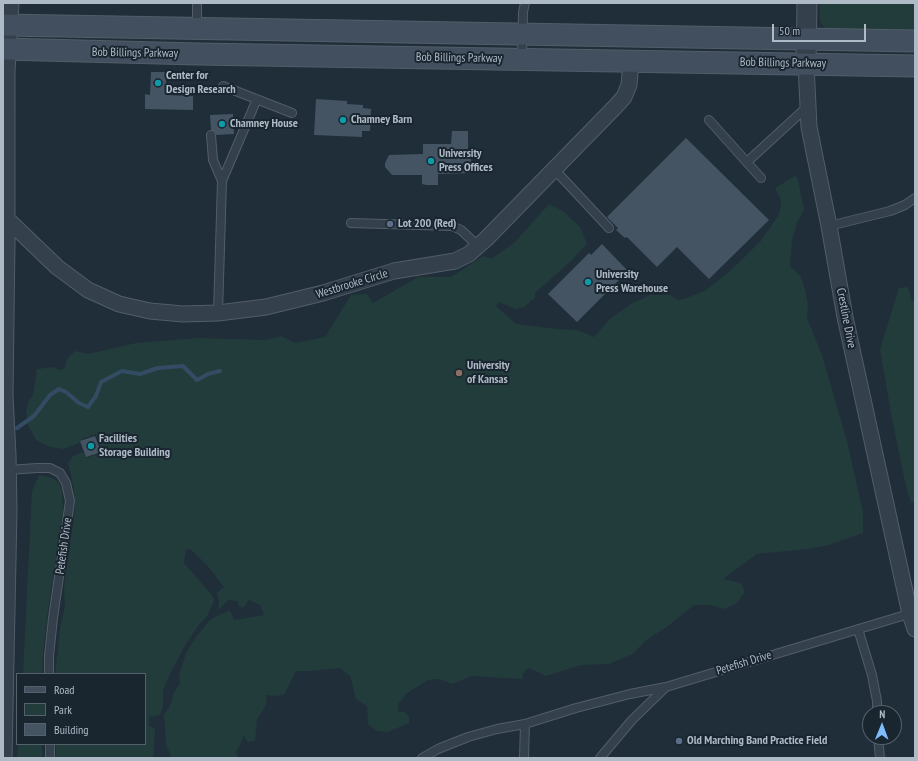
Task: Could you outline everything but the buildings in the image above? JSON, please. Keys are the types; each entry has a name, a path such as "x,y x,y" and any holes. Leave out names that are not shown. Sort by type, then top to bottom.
{"main road":[{"name":"Bob Billings Parkway","path":"6,25 915,41"},
{"name":"Bob Billings Parkway","path":"6,49 522,60 915,66"}],"street":[{"path":"4,758 9,510 6,476 5,395 5,242 8,219 6,146 6,25 11,3"},
{"name":"Crestline Drive","path":"807,3 806,64 809,127 846,317 915,629"},
{"name":"Westbrooke Circle","path":"8,219 57,268 88,290 119,304 150,311 183,314 218,313 266,307 323,293 394,271 455,261 469,254 478,246 624,97 629,85 631,61"}],"lane":[{"path":"197,3 197,28"},
{"path":"522,60 523,12 525,3"},
{"path":"223,86 292,113"},
{"path":"218,313 222,181 257,99"},
{"path":"747,162 807,107"},
{"path":"710,120 761,178"},
{"path":"211,135 213,160 222,181"},
{"path":"554,169 610,228"},
{"path":"829,226 890,211 905,205 915,198"},
{"path":"351,223 452,226 461,230 478,246"},
{"name":"Petefish Drive","path":"6,476 37,468 50,468 60,473 66,482 70,501 53,618 49,656 49,673"},
{"name":"Petefish Drive","path":"600,758 632,720 666,687 912,613"},
{"path":"858,629 872,675 877,705"},
{"path":"422,758 438,749 468,737 497,729 525,724 576,708 630,694 666,687"},
{"path":"524,758 525,724"},
{"path":"50,745 50,758"},
{"path":"879,745 880,758"}],"green space":[{"path":"819,3 915,3 915,33 826,29 820,22"},
{"path":"795,176 798,179 804,210 797,222 792,241 790,266 801,277 805,289 808,305 807,318 822,355 847,441 863,512 863,533 829,545 808,549 757,554 723,579 741,583 745,592 736,604 724,609 710,605 694,605 668,626 645,641 633,654 609,664 581,665 546,676 529,668 523,673 522,679 471,676 453,684 439,679 428,680 407,693 399,703 398,711 405,712 409,717 409,723 388,732 377,731 368,724 367,706 356,699 350,676 340,668 296,671 284,695 266,695 267,703 257,720 255,741 248,742 244,736 236,753 239,758 172,758 166,745 164,714 170,706 174,692 180,683 179,675 186,653 196,637 210,620 230,610 234,620 264,615 260,605 249,600 243,608 239,606 238,601 228,600 218,610 219,601 217,593 224,587 207,565 191,550 186,549 184,563 212,595 214,601 206,618 200,623 183,649 170,674 163,691 163,707 160,715 149,717 149,726 155,728 153,758 56,758 56,745 146,745 146,673 55,673 60,628 65,606 64,587 75,508 73,484 68,463 73,456 83,452 86,458 102,452 96,434 84,438 78,443 64,449 50,447 36,440 28,425 26,412 28,402 33,395 37,369 52,367 61,370 65,368 67,359 75,351 88,354 136,343 199,338 266,340 281,336 295,343 325,337 351,295 367,294 373,303 418,277 451,277 483,256 491,259 515,242 549,204 563,211 580,227 587,244 571,261 535,293 535,298 524,307 515,309 499,302 496,306 516,324 577,330 594,337 611,318 631,304 650,295 670,295 678,300 687,298 706,290 730,271 760,242 778,216 781,206 780,198 775,188"},
{"path":"908,287 912,302 915,298 915,502 911,503 906,487 891,414 880,349 899,288"},
{"path":"39,475 49,477 57,481 62,489 63,512 47,617 42,673 23,673 32,491"},
{"path":"18,745 42,745 42,758 17,758"}],"waterway":[{"path":"17,428 34,416 50,395 59,389 66,392 79,403 88,407 96,396 101,382 122,371 140,374 158,368 183,366 197,380 208,374 220,371"}],"place":[{"name":"Center for Design Research","path":"158,83"},
{"name":"Chamney Barn","path":"343,120"},
{"name":"Chamney House","path":"222,124"},
{"name":"University Press Offices","path":"431,161"},
{"name":"Lot 200 (Red)","path":"390,224"},
{"name":"University Press Warehouse","path":"588,282"},
{"name":"University of Kansas","path":"459,373"},
{"name":"Facilities Storage Building","path":"91,446"},
{"name":"Old Marching Band Practice Field","path":"679,741"}]}
